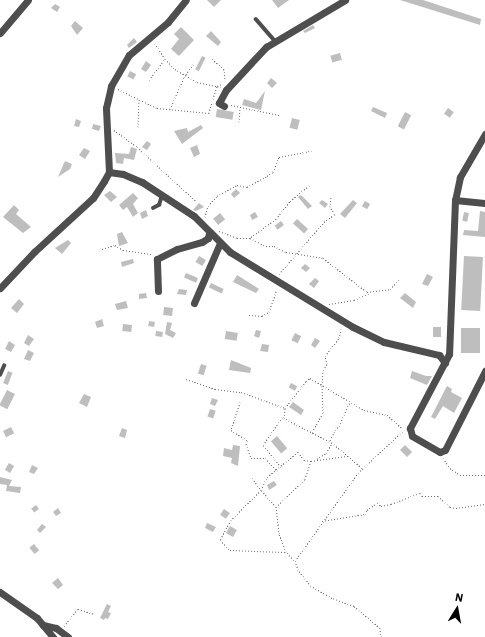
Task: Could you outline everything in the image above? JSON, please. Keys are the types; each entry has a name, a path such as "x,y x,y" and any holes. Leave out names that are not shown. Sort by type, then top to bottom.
{"street":[{"path":"0,33 28,0"},
{"path":"0,288 34,252 93,198 109,172 106,108 111,86 129,55 151,38 186,0"},
{"path":"224,106 219,103 225,86 276,41 345,0"},
{"path":"485,134 460,177 455,200 449,354 407,429 412,436 440,452 445,450 485,371"},
{"path":"109,172 123,174 142,182 194,216 230,252 250,262 341,320 384,342 439,355 445,363"},
{"path":"455,200 485,203"},
{"path":"158,291 156,264 161,257 177,249 202,242 208,238 206,229"},
{"path":"194,303 220,243"},
{"path":"0,592 42,625 53,637"},
{"path":"42,625 60,631 68,637"}],"lane":[{"path":"256,19 276,41"},
{"path":"153,208 158,205 162,196"},
{"path":"0,375 4,366"}],"path":[{"path":"151,38 165,59 185,75 197,82 225,86 235,78"},
{"path":"149,80 165,59"},
{"path":"212,59 224,69 225,86"},
{"path":"170,110 185,75 194,63"},
{"path":"111,86 157,108 209,113 217,86"},
{"path":"217,86 225,86"},
{"path":"138,127 140,99"},
{"path":"224,106 240,107 279,115"},
{"path":"239,122 240,107"},
{"path":"108,128 137,147 195,200"},
{"path":"311,151 279,157 273,172 267,176 247,187 238,185 217,196 208,206 206,229 226,232 237,238 250,238 266,246 297,254 323,258 371,293"},
{"path":"250,238 276,219 290,201 310,185"},
{"path":"249,315 262,316 269,312 280,282 279,274 335,214 330,207 331,196"},
{"path":"102,249 114,245 123,250 161,257"},
{"path":"319,307 354,300 371,293 390,289 399,280"},
{"path":"312,432 323,413 323,370 327,364 325,356 338,338 341,320"},
{"path":"282,467 263,445 283,416 285,408 310,378 364,410 387,415 407,429 363,469 322,521 295,561"},
{"path":"186,379 215,389 241,392 285,408"},
{"path":"240,402 231,430 248,441 246,444 251,458 265,458 277,471"},
{"path":"317,460 326,453 332,443 330,440 335,430 340,426 348,404 352,403"},
{"path":"283,416 291,423 332,443 363,469"},
{"path":"286,552 230,550 220,540 231,520 261,490 267,477 282,467 298,452 304,460 311,461 348,456"},
{"path":"440,452 450,468 460,475 485,476"},
{"path":"276,507 305,479 311,461"},
{"path":"252,478 276,507 279,534 286,552 295,561 298,570 311,586 332,598 354,606 380,628 381,637"},
{"path":"322,521 365,514 367,510 378,504 381,506 391,504 420,493 422,496 438,496 450,507 456,508 485,504"},
{"path":"60,631 78,609 94,614"}],"building":[{"path":"207,0 221,0 214,7"},
{"path":"272,0 289,0 278,8"},
{"path":"400,0 423,0 481,19 480,25"},
{"path":"55,4 60,7 57,12 51,8"},
{"path":"75,21 83,28 77,35 71,26"},
{"path":"313,25 315,28 305,33 303,31"},
{"path":"181,27 194,40 179,56 171,49 179,39 174,34"},
{"path":"211,31 221,42 218,46 206,36"},
{"path":"134,38 137,42 129,48 127,45"},
{"path":"340,53 342,60 332,62 330,56"},
{"path":"202,56 206,58 199,71 195,69"},
{"path":"146,61 151,65 146,72 141,69"},
{"path":"130,71 136,74 134,80 127,76"},
{"path":"271,78 277,83 272,88 267,83"},
{"path":"265,91 261,110 242,105 244,99 256,103"},
{"path":"373,107 387,113 385,118 371,111"},
{"path":"448,108 454,112 450,118 444,114"},
{"path":"217,109 234,112 232,120 216,117"},
{"path":"405,112 411,115 404,129 398,126"},
{"path":"292,118 300,120 297,130 290,128"},
{"path":"76,119 81,121 79,127 74,126"},
{"path":"93,124 101,126 99,131 92,129"},
{"path":"201,125 203,128 182,144 174,131 187,128 188,132"},
{"path":"147,141 151,144 147,150 142,147"},
{"path":"197,145 200,154 194,157 190,148"},
{"path":"131,147 137,149 134,160 124,158 123,164 116,163 115,153 129,154"},
{"path":"84,148 90,151 85,159 79,155"},
{"path":"65,161 72,164 70,169 58,177"},
{"path":"236,189 240,193 234,198 231,194"},
{"path":"110,191 117,197 111,202 104,195"},
{"path":"133,193 138,198 133,204 138,213 133,217 127,207 123,210 119,205"},
{"path":"301,195 312,206 308,209 298,197"},
{"path":"322,200 328,204 325,208 319,203"},
{"path":"353,200 357,203 345,218 340,214"},
{"path":"365,201 370,204 367,209 362,206"},
{"path":"199,203 204,207 196,211 193,210"},
{"path":"14,205 19,210 16,214 31,227 23,233 3,217"},
{"path":"146,210 148,216 142,219 140,213"},
{"path":"480,211 485,212 485,237 463,235 464,230 478,231"},
{"path":"255,212 258,217 252,220 250,215"},
{"path":"464,212 469,213 467,222 462,221"},
{"path":"220,213 225,219 218,225 213,219"},
{"path":"297,219 308,229 304,233 293,223"},
{"path":"281,221 284,225 278,230 275,226"},
{"path":"122,232 128,243 119,246 117,234"},
{"path":"68,240 71,243 62,254 55,248"},
{"path":"199,256 206,260 202,266 196,262"},
{"path":"464,256 483,257 480,311 461,310"},
{"path":"133,259 134,263 122,267 121,262"},
{"path":"305,264 310,268 306,272 301,268"},
{"path":"186,273 198,278 196,283 184,278"},
{"path":"427,274 433,277 428,286 422,284"},
{"path":"237,275 259,289 256,293 233,282"},
{"path":"315,278 319,281 314,288 309,284"},
{"path":"211,283 224,289 222,293 209,288"},
{"path":"179,289 187,290 186,295 177,294"},
{"path":"146,293 147,298 139,299 139,294"},
{"path":"405,293 416,302 413,308 400,298"},
{"path":"19,299 24,304 17,313 11,308"},
{"path":"126,301 128,308 117,310 115,304"},
{"path":"164,307 173,308 172,316 163,315"},
{"path":"102,319 104,326 97,328 95,322"},
{"path":"149,321 155,322 154,327 148,326"},
{"path":"167,322 172,323 170,330 176,333 173,338 165,334"},
{"path":"123,324 132,325 131,332 122,331"},
{"path":"433,327 441,327 441,337 433,337"},
{"path":"461,328 480,328 480,353 461,353"},
{"path":"256,330 261,331 259,338 254,336"},
{"path":"156,331 163,332 162,337 155,336"},
{"path":"226,331 238,333 237,341 225,339"},
{"path":"295,333 301,336 298,343 291,340"},
{"path":"28,335 34,339 29,346 24,343"},
{"path":"315,338 320,341 315,348 311,345"},
{"path":"9,341 15,345 11,352 5,349"},
{"path":"262,344 269,345 268,352 260,351"},
{"path":"28,350 34,353 30,361 24,359"},
{"path":"231,360 251,368 250,373 229,370"},
{"path":"201,364 207,366 204,375 198,374"},
{"path":"8,371 13,373 8,385 3,383"},
{"path":"412,371 426,376 432,376 427,385 410,378"},
{"path":"291,383 297,386 295,391 289,387"},
{"path":"447,386 452,389 451,392 462,398 454,413 443,406 435,419 431,417"},
{"path":"7,390 15,394 7,409 0,406"},
{"path":"84,394 91,397 87,407 79,403"},
{"path":"212,398 218,400 215,406 210,404"},
{"path":"293,402 304,410 301,415 289,407"},
{"path":"210,409 216,411 213,418 208,417"},
{"path":"11,427 14,433 6,437 3,431"},
{"path":"122,428 127,430 125,438 119,436"},
{"path":"277,436 287,448 281,453 271,441"},
{"path":"233,445 240,446 238,466 231,463 232,458 223,456 224,448 232,450"},
{"path":"405,445 412,452 407,457 400,450"},
{"path":"9,463 14,466 10,473 5,470"},
{"path":"32,465 38,468 34,474 29,472"},
{"path":"0,477 12,480 9,486 21,487 20,493 6,491 7,485 0,484"},
{"path":"274,481 277,485 269,490 267,485"},
{"path":"36,505 39,509 34,513 31,509"},
{"path":"58,508 61,513 56,516 53,512"},
{"path":"224,509 230,513 226,519 220,515"},
{"path":"207,523 216,527 213,532 205,528"},
{"path":"42,524 46,527 40,533 37,530"},
{"path":"230,526 237,530 233,537 226,533"},
{"path":"34,544 39,550 35,554 29,548"},
{"path":"58,578 63,585 58,589 52,583"},
{"path":"107,604 111,606 108,612 111,613 108,619 105,618 104,620 100,618"}]}
